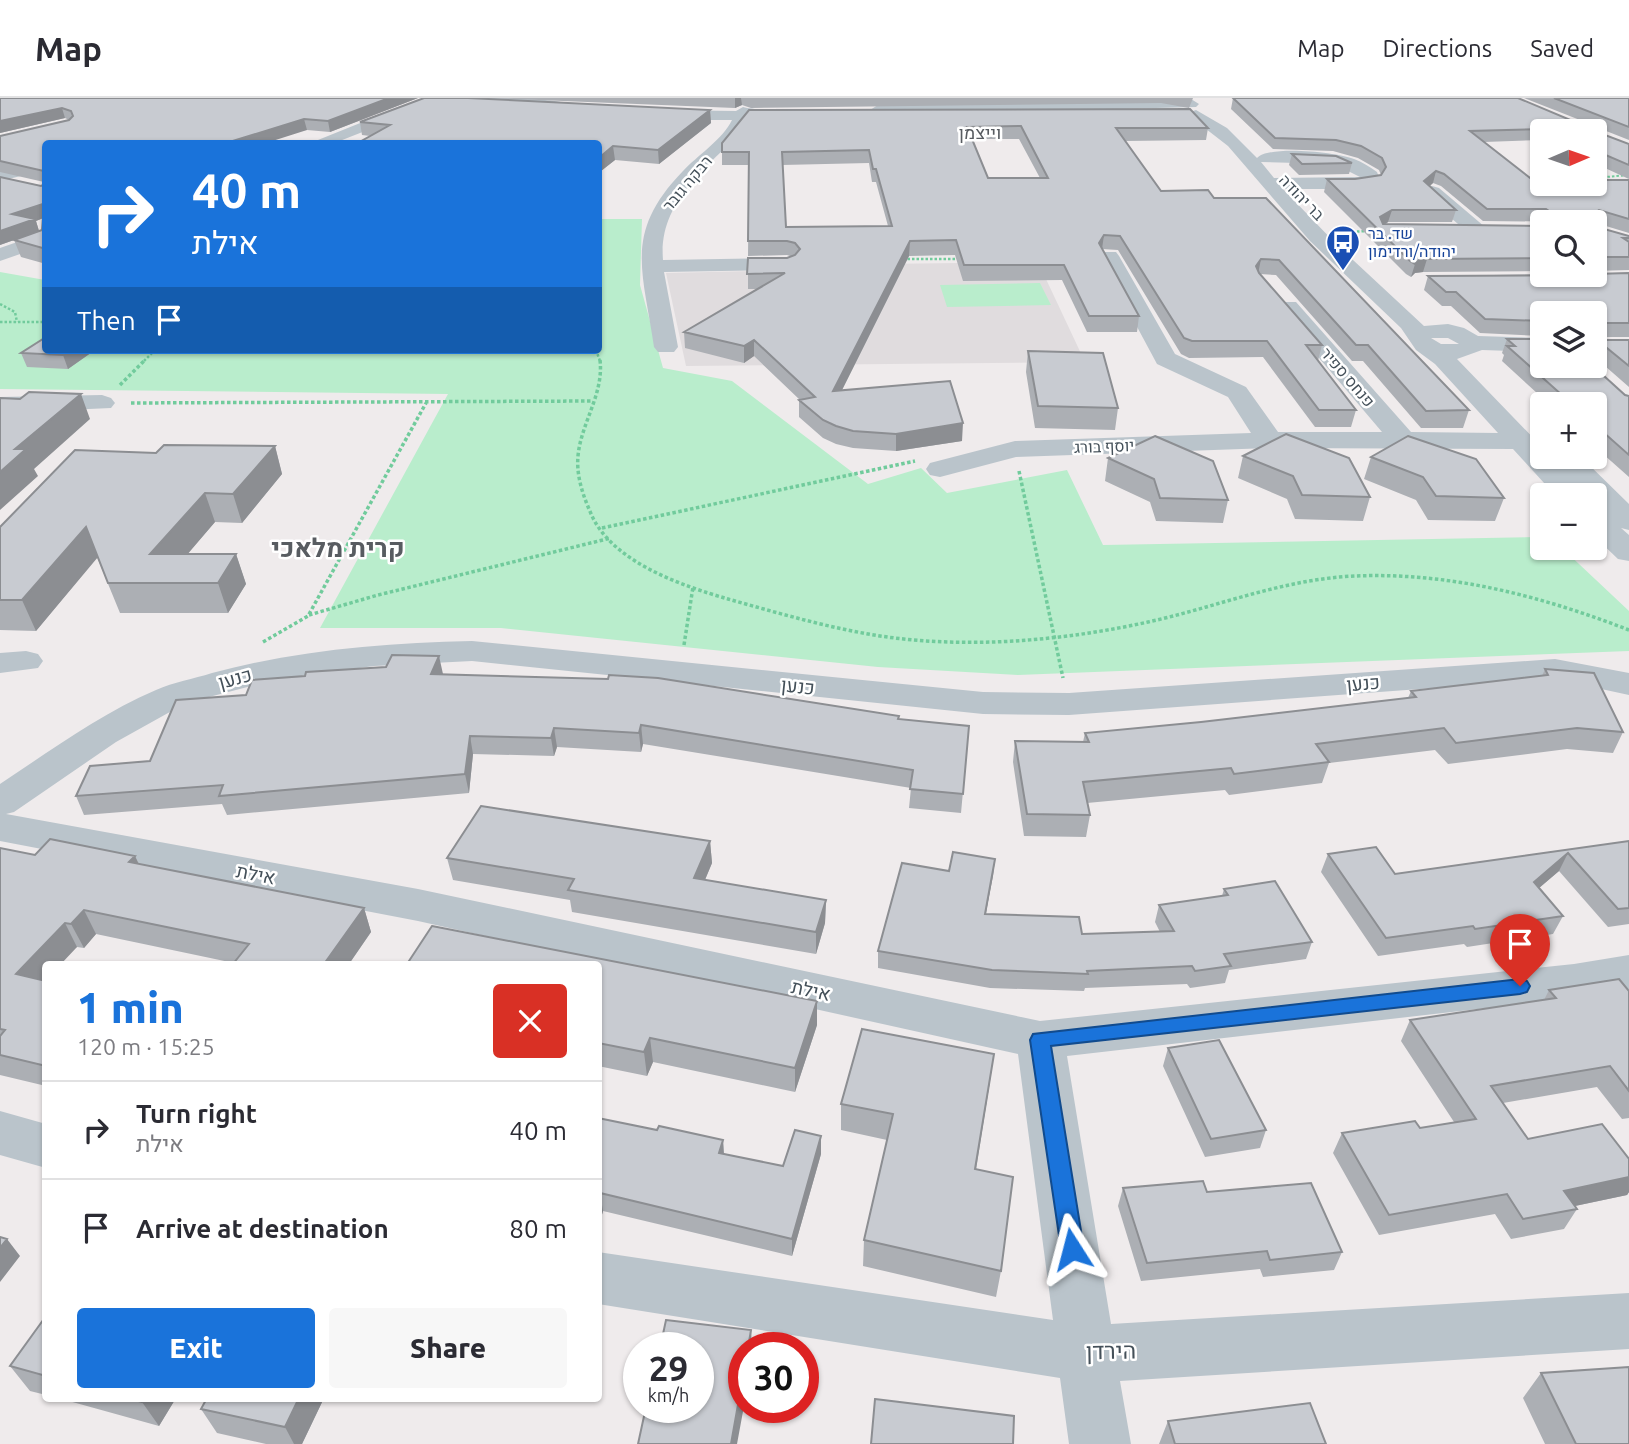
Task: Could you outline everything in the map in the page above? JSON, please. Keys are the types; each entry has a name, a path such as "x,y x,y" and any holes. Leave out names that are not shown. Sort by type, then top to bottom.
{"street":[{"path":"309,140 388,110 403,99 425,103 327,140"},
{"path":"476,100 574,105"},
{"path":"1203,108 1012,110 864,117 933,125 932,114 1012,110 1109,121 1102,112 1203,108"},
{"name":"בר יהודה","path":"1203,108 1223,118 1266,158 1447,342"},
{"name":"בר יהודה","path":"1203,108 1213,124 1269,183 1447,342"},
{"path":"638,112 817,113"},
{"name":"רבקה גובר","path":"666,347 653,230 665,204 737,127 742,114"},
{"path":"1266,158 1346,160 1360,166 1371,176 1371,180 1352,184 1269,183"},
{"path":"0,178 42,166"},
{"path":"0,178 34,188"},
{"path":"1432,192 1478,230"},
{"path":"1452,231 1503,230"},
{"path":"0,247 42,232"},
{"path":"0,255 42,239"},
{"path":"1109,256 1166,359 1237,392 1270,440"},
{"path":"655,266 786,264"},
{"name":"פנחס ספיר","path":"1275,292 1402,440"},
{"path":"1447,342 1530,345"},
{"name":"בר יהודה","path":"1447,342 1444,359 1530,438"},
{"path":"0,405 102,403"},
{"name":"יוסף בורג","path":"940,469 1015,449 1270,440 1530,438"},
{"path":"1576,469 1629,520"},
{"path":"1607,531 1629,552"},
{"name":"כנען","path":"0,803 96,738 170,697 237,677 306,662 394,652 472,651 983,703 1069,704 1555,668 1629,684"},
{"name":"אילת","path":"0,827 418,905 1040,1040 1629,972"},
{"path":"1040,1040 1089,1354 1100,1444"},
{"path":"0,1133 42,1145"},
{"name":"הירדן","path":"602,1279 1089,1354 1629,1321"}],"path":[{"path":"1607,177 1629,175"},
{"path":"1336,232 1376,231"},
{"path":"895,260 962,258"},
{"path":"0,304 15,312 18,322"},
{"path":"0,321 42,322"},
{"path":"102,403 151,354"},
{"path":"598,354 601,379 578,453 580,485 595,522 628,555 676,582 832,626 900,638 981,640 1054,635 1119,628 1181,615 1251,592 1307,580 1401,576 1513,592 1569,606 1629,630"},
{"path":"102,403 593,401"},
{"path":"308,616 426,402"},
{"path":"1015,449 1069,704"},
{"path":"601,528 925,459 940,469"},
{"path":"262,643 308,616 378,595 611,538"},
{"path":"679,674 693,587"}],"shaded area":[{"path":"1038,262 1085,362 686,366 666,273 799,270 800,265"}],"green space":[{"path":"602,219 642,219 640,285 663,368 732,381 868,484 921,468 947,493 1067,470 1103,545 1530,537 1530,560 1575,560 1629,611 1629,651 1018,675 878,667 501,628 320,628 448,394 0,389 0,272 42,279 42,354 602,354"},
{"path":"1040,283 1051,305 947,307 940,285"}],"building":[{"path":"0,98 389,98 328,121 304,119 236,140 42,140 42,171 0,161 0,136 69,120 73,116 71,111 62,108 0,121"},
{"path":"424,98 710,110 658,150 613,146 602,155 602,140 363,140 390,125 360,122"},
{"path":"1233,98 1518,98 1568,119 1530,119 1530,129 1470,131 1530,178 1530,196 1607,196 1607,180 1629,180 1629,219 1607,212 1607,210 1487,209 1444,174 1436,171 1424,181 1456,210 1392,210 1380,217 1383,224 1530,226 1530,258 1427,259 1419,260 1415,264 1327,179 1381,175 1386,167 1382,158 1361,146 1336,140 1275,138"},
{"path":"1554,98 1629,98 1629,127"},
{"path":"1190,109 1208,128 1116,128 1161,191 1208,190 1214,198 1266,198 1469,410 1426,411 1368,345 1356,345 1279,260 1261,259 1256,266 1259,273 1322,345 1306,345 1356,410 1319,410 1267,341 1192,341 1184,338 1120,236 1104,235 1099,243 1139,316 1089,316 1064,265 964,265 956,240 910,241 833,391 950,381 963,423 896,434 853,431 836,426 823,420 799,400 815,397 754,340 744,346 684,332 785,273 747,274 748,258 787,258 800,249 795,243 787,241 748,241 749,152 722,152 722,143 749,110","holes":["1021,126 1048,178 988,178 967,127","869,150 892,226 786,227 782,152"]},
{"path":"1607,136 1629,144 1629,165 1607,156"},
{"path":"1292,154 1336,156 1352,163 1302,164"},
{"path":"0,177 41,186 42,204 12,214 35,219 0,231"},
{"path":"42,230 42,248 14,240"},
{"path":"1607,230 1629,236 1623,238 1629,242 1629,257 1607,257"},
{"path":"1629,273 1629,323 1607,323 1607,301 1530,301 1530,321 1485,319 1456,292 1446,292 1428,276 1530,275 1530,287 1607,287 1607,274"},
{"path":"1507,339 1530,339 1530,367 1507,346 1515,346"},
{"path":"42,340 42,354 21,353"},
{"path":"1607,340 1629,340 1629,366 1607,348"},
{"path":"1028,351 1103,353 1118,408 1038,406"},
{"path":"1543,378 1606,378 1629,396 1629,455 1607,436 1607,392 1559,392"},
{"path":"29,392 81,394 15,449 26,449 0,472 0,398 20,399"},
{"path":"1286,434 1349,458 1370,497 1302,495 1293,476 1243,456"},
{"path":"1155,436 1213,461 1228,500 1160,498 1154,479 1108,458"},
{"path":"1408,436 1476,459 1504,498 1436,496 1423,477 1371,457"},
{"path":"164,445 275,446 233,494 205,493 150,554 236,554 218,583 108,583 86,527 22,600 0,600 0,527 75,450 156,453"},
{"path":"392,655 439,656 431,674 608,679 609,675 658,678 899,716 898,719 969,726 963,794 910,789 913,770 641,725 639,733 554,728 551,738 470,736 465,774 219,796 223,785 76,796 90,766 150,761 176,700 246,695 252,680 305,676 306,672 386,667"},
{"path":"1545,669 1594,673 1623,732 1577,728 1456,743 1444,728 1316,744 1329,762 1234,774 1231,768 1083,782 1090,815 1027,814 1015,741 1089,742 1085,733 1416,697 1411,691 1548,675"},
{"path":"481,806 710,841 694,878 826,900 816,932 568,890 574,879 447,858"},
{"path":"50,839 135,856 129,862 364,908 326,961 235,961 249,944 84,910 71,924 65,923 16,974 42,980 42,1065 0,1055 0,1036 5,1030 0,1029 0,848 35,855"},
{"path":"1629,841 1629,908 1618,909 1568,853 1534,882 1563,916 1386,938 1328,854 1376,847 1395,874"},
{"path":"953,852 995,859 985,914 1079,917 1082,934 1174,931 1159,905 1228,895 1224,889 1275,881 1312,942 1224,954 1231,966 1195,971 1192,966 1087,971 1088,974 992,970 878,951 902,863 949,871"},
{"path":"432,926 817,1001 795,1068 650,1038 644,1052 602,1044 602,961 409,961"},
{"path":"1619,979 1629,991 1629,1091 1610,1066 1491,1086 1528,1139 1602,1124 1629,1159 1629,1177 1564,1191 1577,1209 1523,1219 1507,1194 1389,1215 1342,1133 1415,1121 1420,1128 1476,1119 1410,1020 1556,998 1549,990"},
{"path":"862,1029 994,1054 975,1169 1013,1177 1001,1271 864,1240 893,1114 841,1104"},
{"path":"1219,1040 1266,1130 1211,1139 1168,1048"},
{"path":"602,1119 657,1130 659,1126 723,1140 719,1153 783,1166 795,1130 821,1136 792,1239 602,1193"},
{"path":"1203,1181 1207,1192 1311,1183 1342,1252 1270,1260 1267,1251 1147,1263 1123,1188"},
{"path":"0,1237 7,1239 0,1248"},
{"path":"666,1320 751,1330 728,1332 728,1423 735,1423 731,1444 638,1444 643,1423 714,1423 714,1332 663,1332"},
{"path":"42,1322 42,1375 10,1366"},
{"path":"1629,1367 1629,1444 1576,1444 1541,1373"},
{"path":"875,1399 1014,1416 1013,1444 871,1444"},
{"path":"205,1402 297,1402 285,1427 201,1409"},
{"path":"1310,1403 1326,1444 1175,1444 1168,1421"}],"place":[{"name":"שד. בר יהודה/ורדימון","path":"1343,272"}],"district":[{"name":"וייצמן","path":"980,133"},
{"name":"קרית מלאכי","path":"338,548"}],"route":[{"path":"1072,1249 1040,1040 1520,986"}]}
